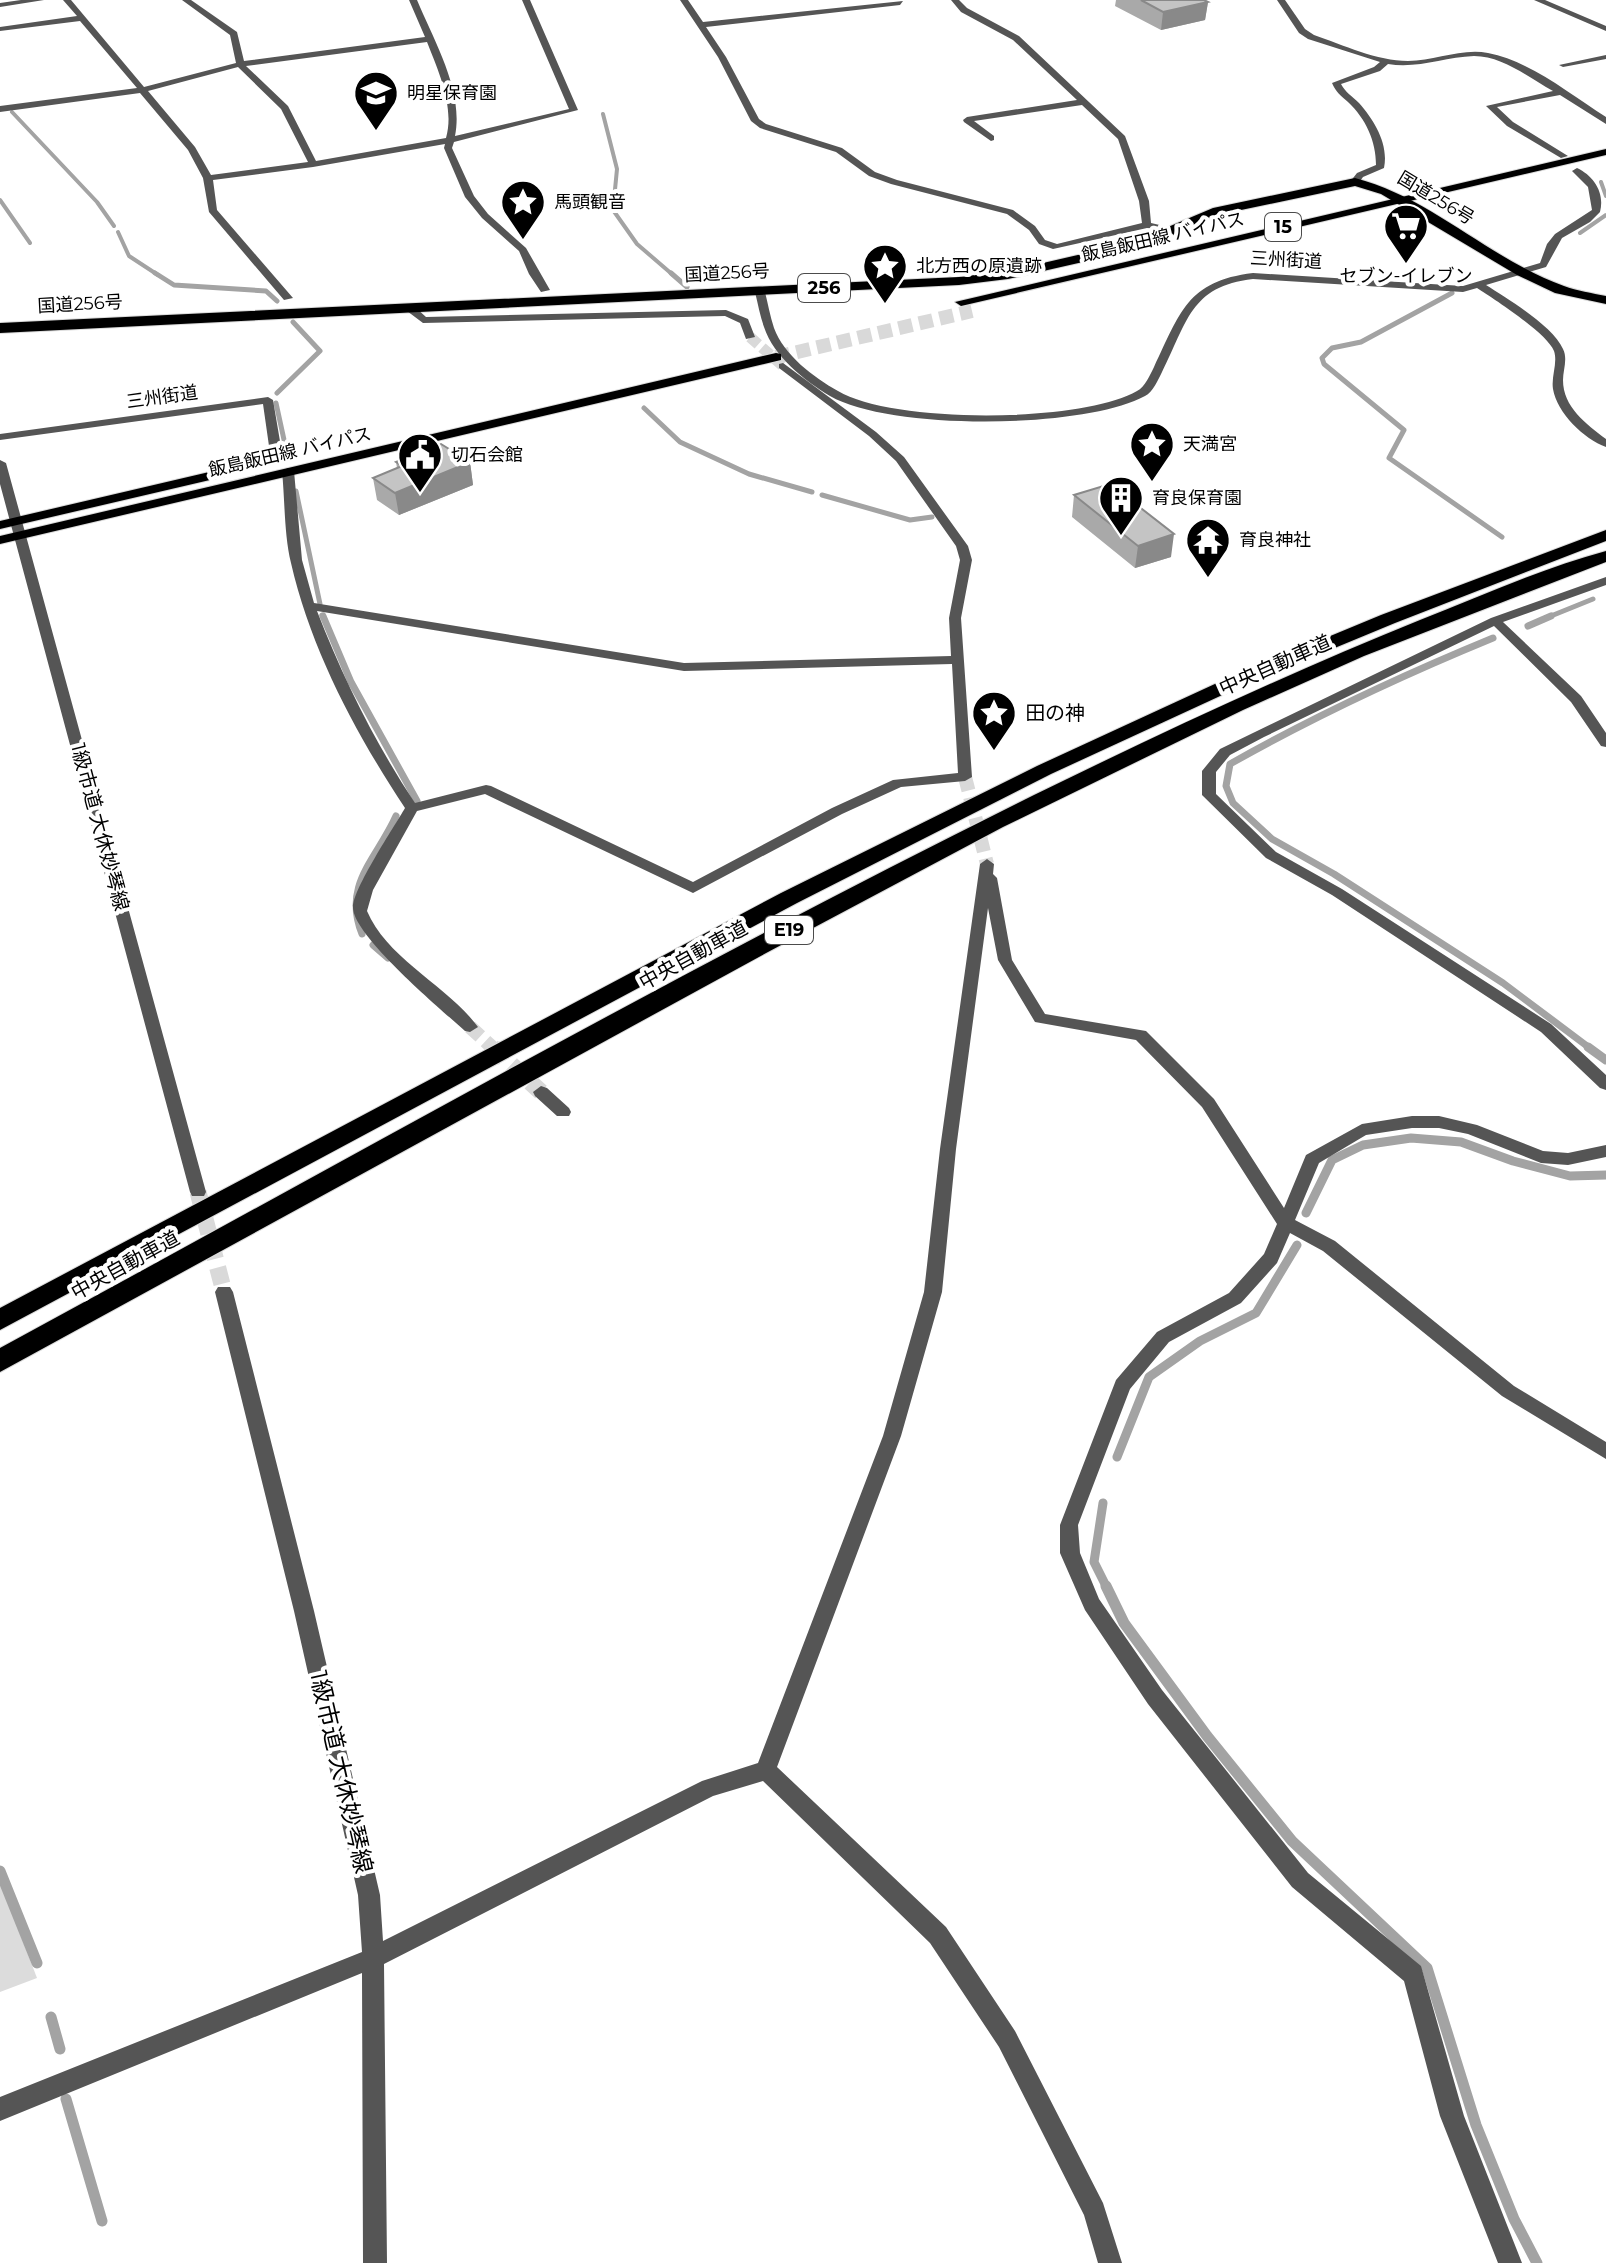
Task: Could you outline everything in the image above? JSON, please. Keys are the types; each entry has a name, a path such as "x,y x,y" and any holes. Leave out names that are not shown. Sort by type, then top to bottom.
{"highway":[{"name":"国道256号","path":"0,328 959,281 1008,275 1135,246 1218,211 1355,182 1379,187 1522,272 1560,290 1606,300"},
{"name":"中央自動車道","path":"0,1320 789,898 1044,770 1237,682 1388,619 1606,535"},
{"name":"中央自動車道","path":"0,1361 815,916 1026,807 1245,703 1413,631 1606,556"}],"main road":[{"name":"飯島飯田線 バイパス","path":"961,302 1606,152"},
{"name":"飯島飯田線 バイパス","path":"972,311 1606,163"},
{"name":"飯島飯田線 バイパス","path":"7,523 775,357"},
{"name":"飯島飯田線 バイパス","path":"0,540 284,465"}],"street":[{"path":"0,5 40,0"},
{"path":"67,0 192,149 208,178 212,210 288,298"},
{"path":"186,0 234,34 240,64 285,108 313,164"},
{"path":"413,0 454,111 452,140 448,148 470,197 485,216 523,250 545,290"},
{"path":"208,178 452,140 574,110 526,0"},
{"path":"684,0 722,57 755,121 763,126 839,150 872,174 894,182 1010,212 1032,228 1042,242 1056,247 1147,225 1176,230"},
{"path":"955,0 964,10 1016,38 1122,138 1144,201 1147,225"},
{"path":"1281,0 1302,31 1311,37 1406,66 1475,54 1492,56 1561,92 1606,121"},
{"path":"1538,0 1606,29"},
{"path":"700,25 900,3"},
{"path":"0,29 82,18"},
{"path":"0,109 143,90 240,64 428,39"},
{"path":"1563,65 1606,57"},
{"path":"1355,182 1360,175 1381,166 1382,147 1375,131 1351,100 1338,90 1336,83 1377,69 1386,61"},
{"path":"1561,92 1490,106 1510,124 1564,156"},
{"path":"991,138 967,120 1084,102"},
{"path":"1522,272 1543,265 1551,256 1551,244 1583,224 1597,210 1596,192 1588,178 1577,171"},
{"name":"三州街道","path":"760,292 769,329 778,346 840,398 862,406 953,416 1044,417 1076,414 1137,398 1150,386 1180,321 1193,302 1224,279 1253,276 1463,289 1522,272"},
{"path":"1479,285 1503,299 1551,340 1561,359 1558,389 1564,406 1606,444"},
{"path":"411,309 423,320 726,313 744,321 750,337"},
{"path":"470,1027 374,934 360,912 360,901 412,808 486,789 693,888 837,811 898,783 965,777 955,618 966,560 962,546 900,460 835,406 813,393 775,357"},
{"name":"三州街道","path":"0,437 268,400 276,453 284,465"},
{"name":"1級市道 大休妙琴線","path":"0,463 7,523 20,535 198,1192"},
{"path":"284,465 296,560 309,606 328,655 382,763 412,808"},
{"path":"1606,581 1495,621 1225,752 1209,771 1209,795 1271,855 1337,892 1546,1028 1606,1084"},
{"path":"309,606 684,667 956,660"},
{"path":"1495,621 1576,699 1606,743"},
{"path":"766,1770 892,1436 933,1292 948,1149 987,864 1005,960 1040,1018 1141,1035 1208,1103 1284,1222 1329,1246 1508,1391 1606,1451"},
{"path":"541,1092 563,1112"},
{"path":"1510,2263 1452,2116 1413,1974 1300,1880 1155,1697 1092,1604 1070,1553 1069,1525 1122,1385 1163,1337 1235,1298 1271,1258 1312,1159 1362,1130 1412,1122 1439,1122 1471,1129 1541,1157 1568,1159 1606,1151"},
{"name":"1級市道 大休妙琴線","path":"224,1292 304,1611 369,1895 373,1958 375,2263"},
{"path":"0,2109 373,1958 709,1788 766,1770"},
{"path":"766,1770 938,1935 1007,2039 1095,2211 1110,2263"}],"shaded area":[{"path":"0,1882 37,1978 0,1992"}],"building":[{"path":"1141,0 1204,0 1208,2 1163,12"},
{"path":"441,444 470,462 395,493 373,478 402,466 396,462"},
{"path":"1110,484 1174,534 1138,546 1074,495"}],"waterway":[{"path":"12,112 97,202 114,226"},
{"path":"603,114 617,169 613,210 637,244 673,275"},
{"path":"1601,182 1606,196"},
{"path":"0,200 30,243"},
{"path":"1580,233 1606,215"},
{"path":"118,232 129,256 158,275"},
{"path":"155,273 174,285 266,291 277,301"},
{"path":"671,273 687,287"},
{"path":"1452,293 1361,342 1332,348 1322,358 1324,364 1404,430 1389,458 1502,537"},
{"path":"277,393 320,351 293,322"},
{"path":"276,403 286,449"},
{"path":"644,408 680,442 749,474 812,492"},
{"path":"296,491 320,604"},
{"path":"822,495 910,520 932,517"},
{"path":"1546,618 1593,599"},
{"path":"323,616 351,682 417,801"},
{"path":"1528,626 1551,616"},
{"path":"1493,638 1360,697 1230,764 1226,786 1233,803 1272,839 1334,874 1503,983 1591,1049"},
{"path":"362,934 356,901 359,886 396,816"},
{"path":"373,945 388,958"},
{"path":"1588,1047 1606,1060"},
{"path":"1306,1213 1332,1160 1363,1145 1411,1138 1461,1142 1513,1161 1570,1176 1606,1175"},
{"path":"1117,1457 1149,1377 1200,1341 1256,1313 1297,1245"},
{"path":"1103,1503 1094,1562 1106,1586"},
{"path":"1106,1586 1124,1623 1207,1736 1292,1841 1427,1968 1476,2125 1514,2219 1537,2263"},
{"path":"0,1871 37,1963"},
{"path":"51,2017 60,2049"},
{"path":"66,2099 102,2221"}],"tunnel":[{"path":"776,357 972,311"},
{"path":"750,337 783,366"},
{"path":"965,777 987,864"},
{"path":"470,1027 494,1049"},
{"path":"492,1047 541,1092"},
{"path":"198,1192 224,1292"}],"place":[{"name":"明星保育園","path":"376,132"},
{"name":"馬頭観音","path":"523,241"},
{"name":"セブン-イレブン","path":"1406,265"},
{"name":"北方西の原遺跡","path":"885,305"},
{"name":"天満宮","path":"1152,483"},
{"name":"切石会館","path":"420,494"},
{"name":"育良保育園","path":"1121,537"},
{"name":"育良神社","path":"1208,579"},
{"name":"田の神","path":"994,752"}]}
